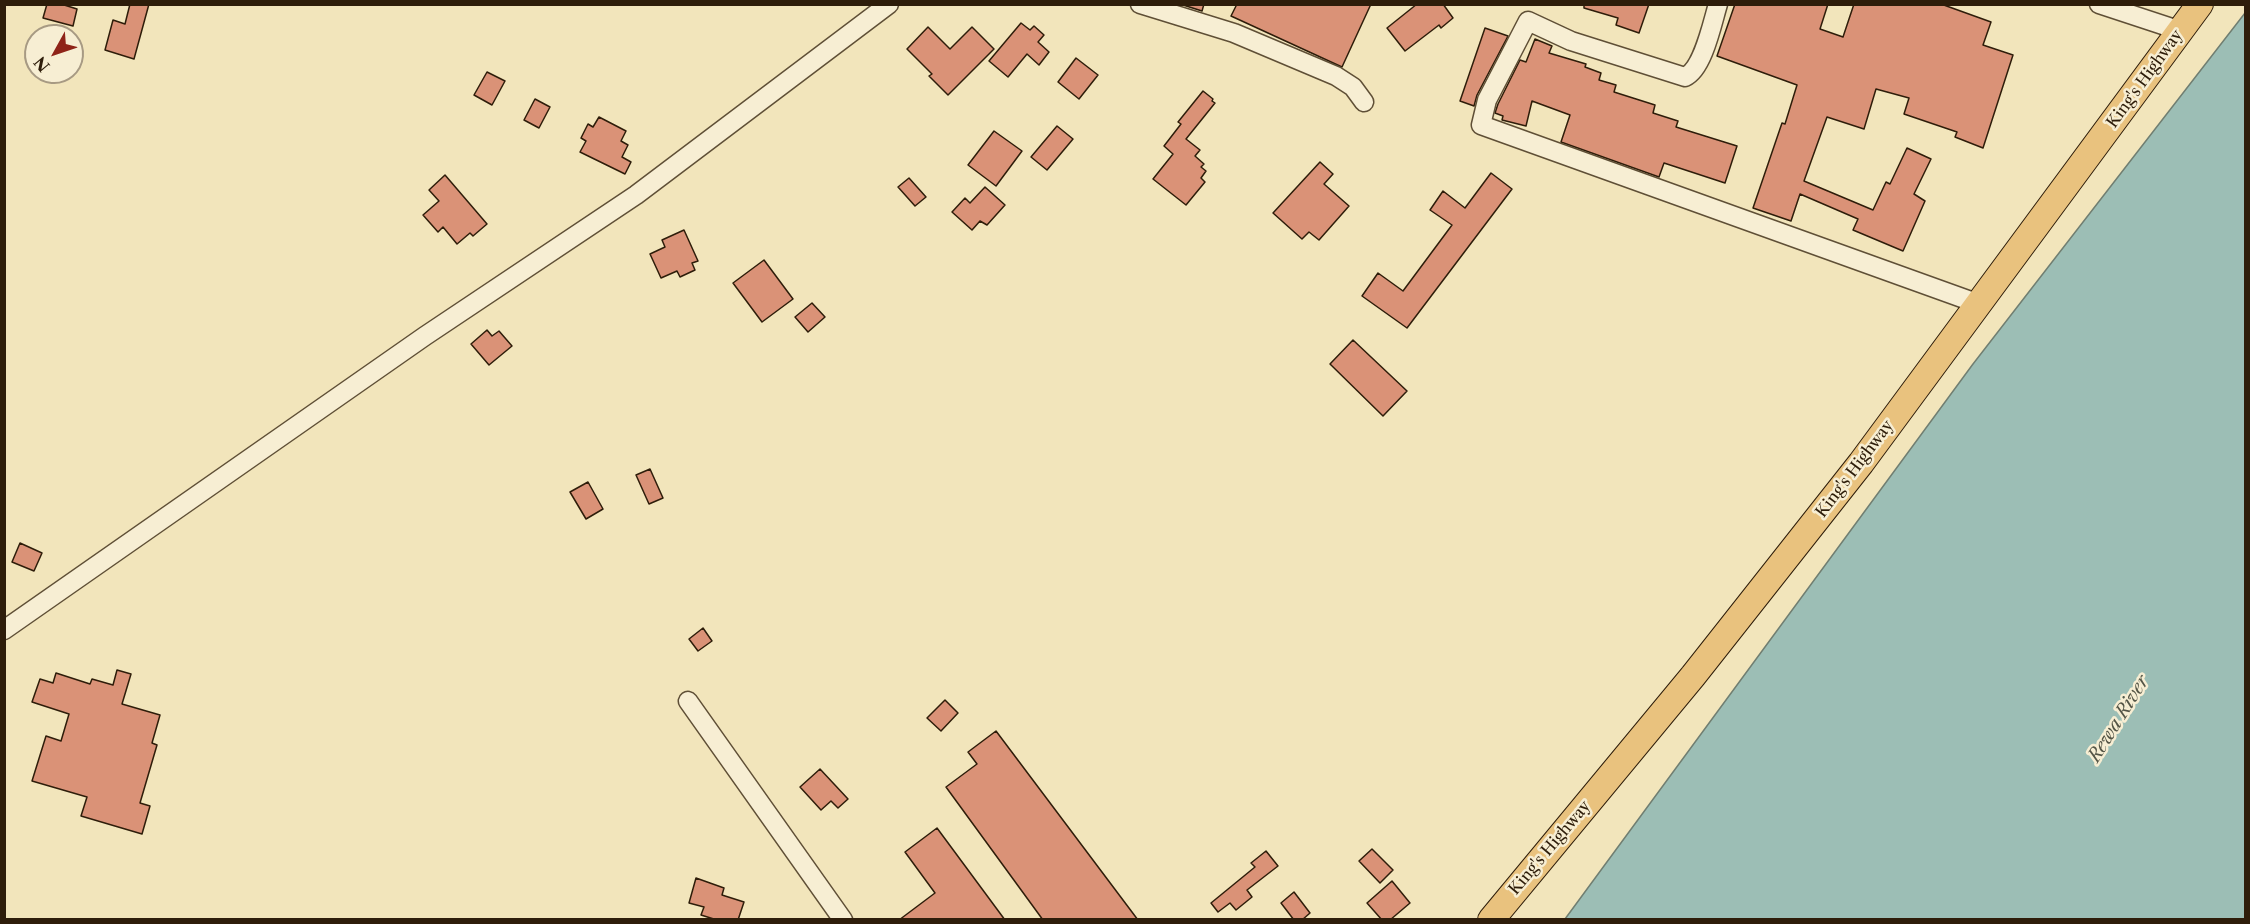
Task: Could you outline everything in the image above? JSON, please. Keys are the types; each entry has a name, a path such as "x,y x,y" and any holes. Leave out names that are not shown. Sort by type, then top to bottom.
{"highway":[{"name":"King's Highway","path":"1491,920 1707,657 1861,463 2200,4"}],"street":[{"path":"4,630 425,336 636,195 889,4"},
{"path":"1140,4 1234,33 1336,76 1353,87 1364,102"},
{"path":"1718,4 1698,65 1692,74 1685,77 1571,41 1528,21 1487,100 1481,125 1979,304"},
{"path":"2099,4 2181,31"},
{"path":"688,701 843,920"}],"water":[{"name":"Rewa River","path":"2245,13 2245,919 1565,919 1973,364"}],"building":[{"path":"47,4 61,4 77,9 73,24 43,18"},
{"path":"130,4 149,4 134,59 105,50 113,20 125,24"},
{"path":"1180,4 1204,4 1202,11"},
{"path":"1237,4 1371,4 1342,67 1231,16"},
{"path":"1417,4 1443,4 1453,18 1441,28 1439,25 1405,51 1387,28"},
{"path":"1584,4 1649,4 1639,33 1616,25 1618,18 1584,8"},
{"path":"1735,4 1828,4 1820,29 1843,37 1854,4 1941,4 1991,22 1983,45 2013,55 1983,148 1955,137 1957,132 1904,114 1909,98 1876,89 1864,129 1827,117 1804,181 1873,210 1886,182 1890,184 1907,148 1931,159 1914,194 1925,201 1903,251 1853,230 1858,219 1800,194 1791,221 1753,208 1782,123 1785,124 1797,85 1717,56"},
{"path":"1021,23 1030,30 1034,26 1044,35 1038,42 1049,52 1039,65 1027,54 1008,77 989,61"},
{"path":"928,27 950,49 972,27 994,49 948,95 929,76 932,74 907,49"},
{"path":"1485,28 1508,36 1477,95 1474,106 1460,101"},
{"path":"1535,39 1552,46 1549,53 1586,64 1585,67 1601,73 1599,80 1616,85 1614,92 1655,105 1653,113 1678,121 1676,127 1737,146 1725,183 1664,163 1659,177 1561,142 1570,115 1532,101 1526,126 1502,120 1503,116 1495,113 1498,104 1520,60 1526,62"},
{"path":"1076,58 1098,75 1079,99 1058,82"},
{"path":"487,72 505,81 492,105 474,95"},
{"path":"1203,91 1215,103 1186,139 1200,150 1195,156 1204,164 1201,167 1206,171 1201,178 1205,182 1186,205 1153,179 1173,154 1164,146 1181,124 1178,122"},
{"path":"535,99 550,107 539,128 524,120"},
{"path":"599,117 626,131 621,141 628,145 622,157 631,162 625,174 580,152 586,141 581,138 588,124 593,127"},
{"path":"1057,126 1073,139 1047,170 1031,157"},
{"path":"994,131 1022,151 996,186 968,165"},
{"path":"1320,162 1333,174 1324,184 1349,206 1319,240 1309,232 1302,239 1273,213"},
{"path":"1491,173 1512,189 1407,328 1362,296 1378,273 1403,291 1452,225 1430,210 1443,191 1465,208"},
{"path":"445,175 487,224 473,236 470,233 457,244 443,227 438,232 423,215 439,201 429,190"},
{"path":"909,178 926,197 915,206 898,187"},
{"path":"985,187 1005,205 987,225 980,221 972,230 952,212 965,198 970,203"},
{"path":"684,230 698,261 692,263 695,270 680,277 677,271 661,278 650,254 665,247 662,240"},
{"path":"764,260 793,299 762,322 733,283"},
{"path":"812,303 825,317 808,332 795,317"},
{"path":"487,330 492,336 499,331 512,346 489,365 471,344"},
{"path":"1353,340 1407,391 1383,416 1330,364"},
{"path":"650,469 663,498 649,504 636,475"},
{"path":"588,482 603,509 586,519 570,492"},
{"path":"20,543 42,553 34,571 12,562"},
{"path":"703,628 712,641 698,651 689,639"},
{"path":"117,670 131,674 122,704 160,715 152,743 157,745 140,803 150,806 142,834 81,816 87,797 32,781 46,736 61,741 69,714 32,702 40,679 53,683 56,673 90,684 92,679 113,685"},
{"path":"945,700 958,713 941,731 927,718"},
{"path":"996,731 1138,920 1043,920 946,787 977,764 968,752"},
{"path":"820,769 848,799 838,808 831,801 821,810 800,787"},
{"path":"937,828 1005,920 899,920 935,893 905,852"},
{"path":"1372,849 1393,870 1380,883 1359,861"},
{"path":"1266,851 1278,866 1247,890 1252,897 1236,910 1230,903 1218,912 1211,903 1255,867 1251,863"},
{"path":"696,878 724,888 722,895 744,902 738,920 717,920 701,915 704,907 689,903"},
{"path":"1392,881 1410,903 1390,920 1382,920 1367,903"},
{"path":"1294,892 1310,913 1302,920 1294,920 1281,903"}]}
